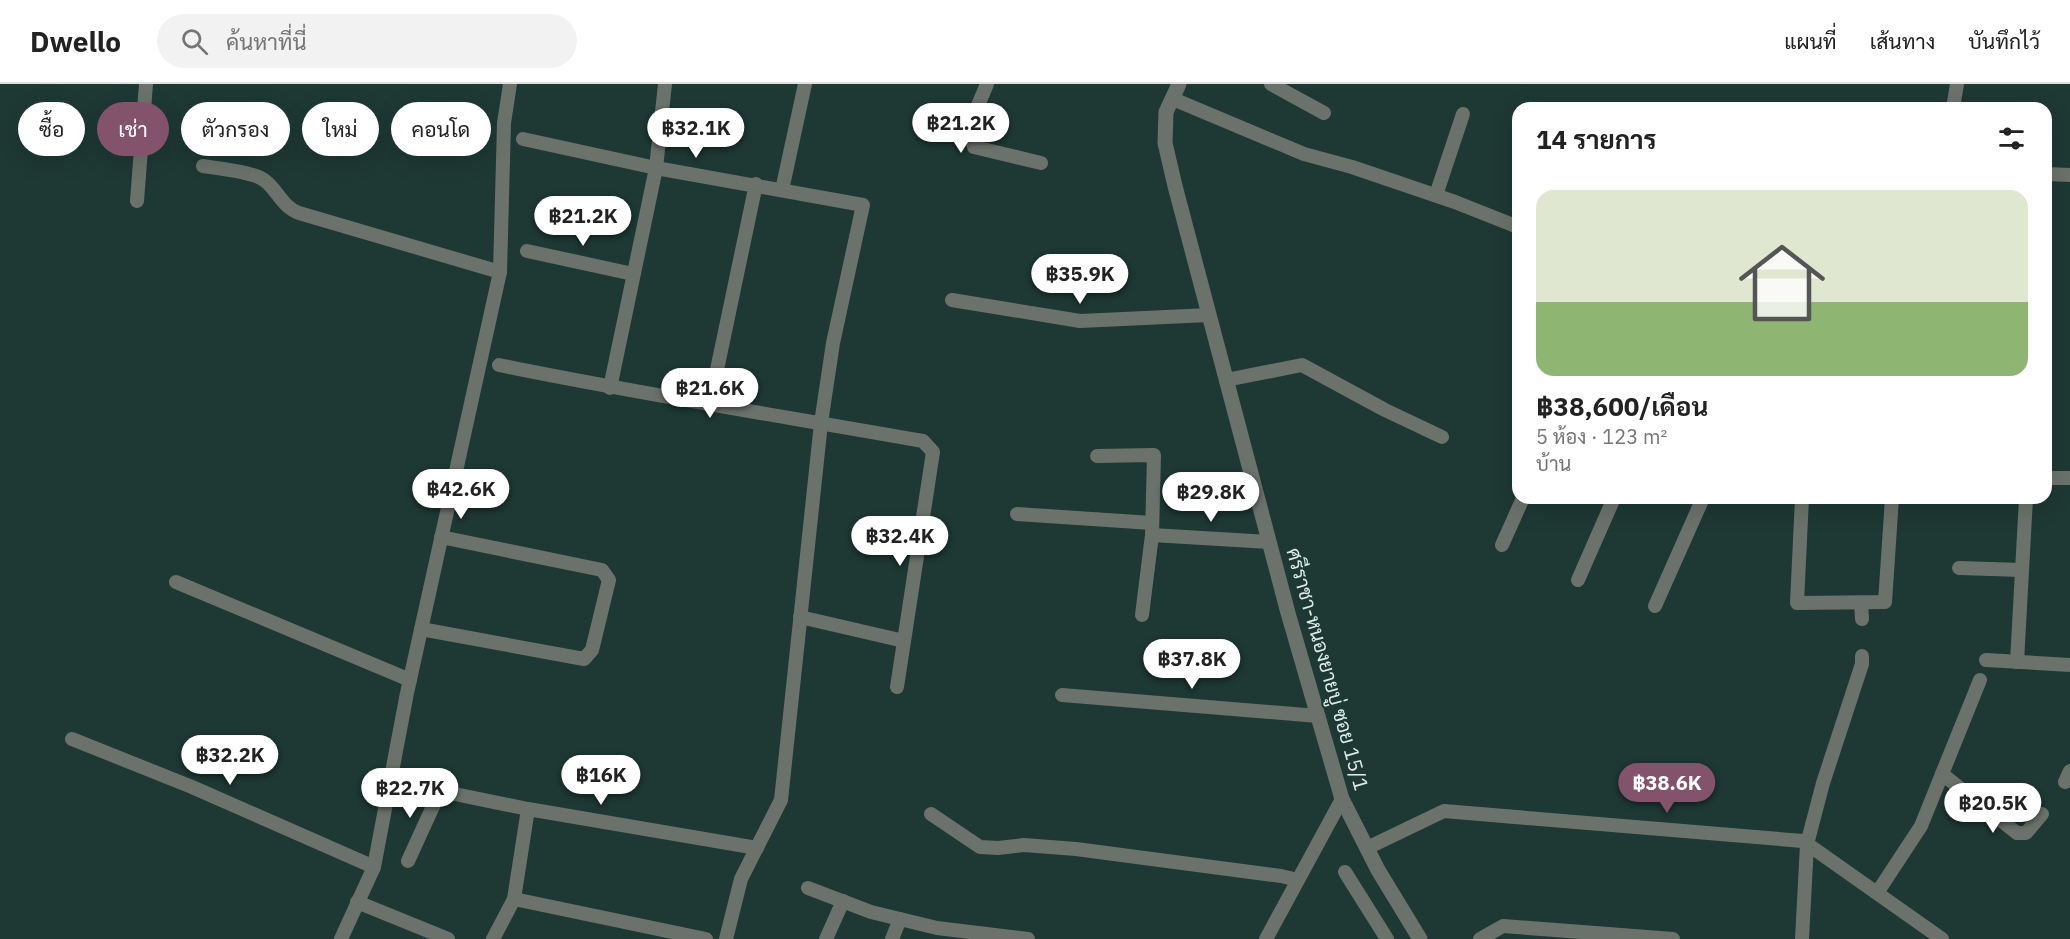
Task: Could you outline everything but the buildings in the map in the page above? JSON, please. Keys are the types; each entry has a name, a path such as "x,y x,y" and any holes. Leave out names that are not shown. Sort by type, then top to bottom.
{"street":[{"path":"136,201 146,84"},
{"path":"341,939 374,867 410,680 500,272 504,123 510,84"},
{"path":"610,388 656,168 665,84"},
{"path":"782,190 805,84"},
{"path":"987,84 969,127 975,147 1041,163"},
{"name":"ศรีราชา-หนองยายบู่ ซอย 15/1","path":"1179,84 1166,112 1165,143 1226,381 1318,716 1342,799 1367,848 1420,939"},
{"path":"1271,84 1324,112"},
{"path":"1954,102 1957,84"},
{"path":"1173,99 1305,154 1436,195 1512,223"},
{"path":"1436,195 1464,114"},
{"path":"523,139 656,168 756,184 863,205 833,342 821,423 781,800 741,879 726,939"},
{"path":"203,166 264,180 283,203 299,213 500,272"},
{"path":"2052,174 2070,175"},
{"path":"710,403 756,184"},
{"path":"527,251 633,274"},
{"path":"952,300 1080,321 1209,315"},
{"path":"498,365 610,388 710,403 924,441 933,452 897,687"},
{"path":"1226,381 1302,365 1385,410 1442,437"},
{"path":"1096,456 1154,455 1152,529 1142,615"},
{"path":"2052,478 2070,478"},
{"path":"1502,545 1520,504"},
{"path":"1578,580 1611,504"},
{"path":"1654,606 1700,504"},
{"path":"1802,504 1797,603 1885,603 1892,504"},
{"path":"2017,662 2026,504"},
{"path":"1017,514 1269,542"},
{"path":"421,629 584,659 592,650 609,580 602,570 441,537"},
{"path":"1959,568 2022,570"},
{"path":"176,582 410,680"},
{"path":"1861,603 1862,619"},
{"path":"800,617 904,641"},
{"path":"1802,939 1807,844 1823,783 1862,664 1862,656"},
{"path":"1986,660 2070,665"},
{"path":"1876,893 1921,826 1980,680"},
{"path":"1062,695 1318,716"},
{"path":"72,739 192,787 374,867"},
{"path":"1942,774 2017,833 2026,833 2042,814"},
{"path":"408,861 441,790 528,809 757,848"},
{"path":"1266,939 1342,799"},
{"path":"493,939 514,899 528,809"},
{"path":"1367,848 1444,811 1803,842 1942,939"},
{"path":"931,814 980,847 1024,846 1076,849 1298,880"},
{"path":"1345,872 1388,939"},
{"path":"808,888 872,912 958,935 1028,939"},
{"path":"514,899 706,939"},
{"path":"826,939 843,901"},
{"path":"357,902 448,939"},
{"path":"892,939 900,919"},
{"path":"1480,939 1503,926 1673,939"}]}
